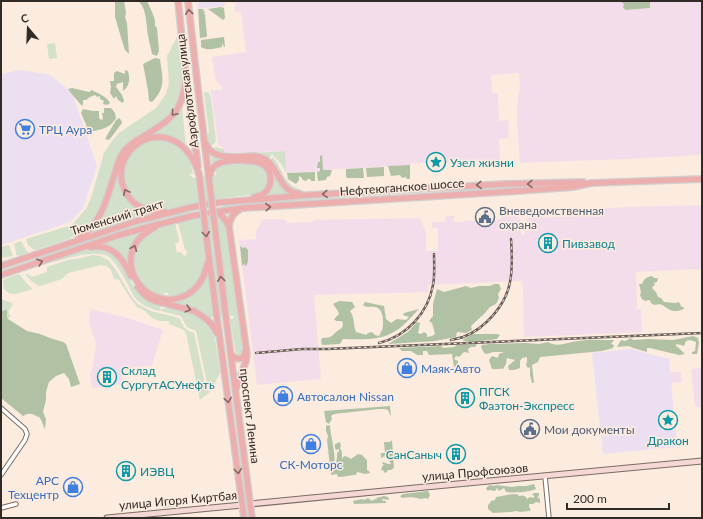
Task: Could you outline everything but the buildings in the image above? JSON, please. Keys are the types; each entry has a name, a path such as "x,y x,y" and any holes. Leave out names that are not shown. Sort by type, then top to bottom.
{"main road":[{"name":"Аэрофлотская улица","path":"178,1 209,258"},
{"name":"Аэрофлотская улица","path":"188,1 226,318"},
{"path":"69,244 87,233 100,217 105,206 118,163 124,151 133,142 164,123 178,110 185,91 186,77"},
{"path":"204,136 208,149 212,153 219,156 255,156 266,159 271,163 281,181 289,191 310,195"},
{"path":"172,212 148,210 138,206 130,198 122,185 121,176 123,163 129,151 137,144 148,139 160,137 171,139 180,144 188,152 199,174"},
{"path":"209,175 214,166 229,161 256,161 264,165 271,178 268,189 263,194 243,200"},
{"name":"Нефтеюганское шоссе","path":"243,200 505,184 702,179"},
{"name":"Нефтеюганское шоссе","path":"215,212 244,208 573,187 591,183"},
{"name":"Тюменский тракт","path":"1,266 172,212 213,203 243,200"},
{"path":"235,391 246,361 247,354 230,227 232,216 235,212 244,208"},
{"path":"215,212 224,218 230,227"},
{"name":"Тюменский тракт","path":"1,275 116,236 171,221 215,212"},
{"path":"171,221 156,226 142,236 136,242 131,257 130,264 139,284 150,295 162,301 174,300 191,293 201,282 209,258"},
{"path":"82,248 102,247 113,251 120,258 142,293 149,298 200,314 210,322 220,343"},
{"name":"проспект Ленина","path":"209,258 244,518"},
{"name":"проспект Ленина","path":"226,318 252,518"},
{"path":"230,352 234,358 241,359 245,354 245,345"},
{"name":"улица Профсоюзов","path":"250,504 702,461"},
{"name":"улица Игоря Киртбая","path":"107,518 250,504"}],"street":[{"path":"1,408 23,426 27,434 25,440 1,475"},
{"path":"545,476 549,518"},
{"path":"1,508 16,504"}],"shaded area":[{"path":"197,1 226,1 224,6 198,9"},
{"path":"231,1 702,1 702,155 520,163 517,122 517,108 520,91 519,73 491,75 492,93 498,93 499,121 508,120 509,138 500,139 500,158 498,161 411,163 411,165 286,173 284,151 225,153 223,147 218,146 211,90 222,90 222,86 220,86 219,82 216,83 212,57 246,52 241,12 235,12 235,3 231,3"},
{"path":"17,70 50,75 68,89 73,96 97,166 83,208 70,222 1,245 1,75"},
{"path":"702,205 702,269 636,272 637,309 641,309 642,332 524,337 523,287 521,281 428,285 428,292 314,295 321,379 257,385 239,240 256,239 256,232 263,219 286,220 287,223 313,222 313,220 419,218 426,232 426,251 438,251 438,228 432,228 432,222 445,222 446,216 454,216 454,222 464,222 497,220 501,219 501,213 518,213 521,235 524,235 527,227 526,218 585,216 585,210 625,207"},
{"path":"90,309 128,318 163,330 152,366 121,368 123,384 92,388 90,374 92,371 96,344 89,322"},
{"path":"630,349 669,359 677,447 603,454 592,353"},
{"path":"702,368 702,407 697,407 695,405 691,369"},
{"path":"670,372 681,372 682,382 671,383"}],"green space":[{"path":"115,1 124,1 129,54 125,50 115,17"},
{"path":"138,1 147,1 155,20 159,51 157,56 152,54 148,38 145,12"},
{"path":"620,1 650,1 650,8 626,10 623,8 624,4"},
{"path":"224,8 225,18 223,20 208,9"},
{"path":"198,9 203,9 205,13 203,14 205,14 206,37 200,38"},
{"path":"177,37 182,61 182,81 179,97 172,111 159,123 126,145 122,150 115,165 102,207 91,225 76,236 34,250 28,245 26,239 72,225 86,209 91,198 104,153 112,141 119,133 156,108 166,94 169,83 167,56"},
{"path":"224,37 225,47 222,43 222,47 214,49 206,49 201,47 201,40"},
{"path":"55,43 57,58 49,59 47,44"},
{"path":"155,58 160,59 162,87 157,97 152,102 149,101 143,64"},
{"path":"125,70 128,71 129,76 127,87 123,91 123,82 117,84 116,87 122,95 124,101 123,103 118,100 116,96 114,99 110,93 110,81 114,81 114,73 117,71 125,74"},
{"path":"72,88 89,92 92,90 104,97 110,103 107,105 103,104 104,101 100,99 100,96 97,97 95,95 83,100 82,106 68,89"},
{"path":"205,92 209,93 211,98 216,140 211,146 207,138 209,132"},
{"path":"182,106 186,147 171,138 143,138 170,120"},
{"path":"104,108 111,108 115,113 116,118 108,126 90,132 81,113 83,109 99,111 99,118 101,120 103,119 102,113 104,113"},
{"path":"119,118 122,123 110,139 105,139 116,120"},
{"path":"161,139 174,143 183,151 192,167 193,174 189,174 194,178 216,175 216,167 212,164 210,155 212,149 217,147 224,149 228,165 256,164 263,167 268,174 268,182 265,189 258,194 206,200 172,208 149,208 141,205 131,196 124,184 124,164 135,148 147,141"},
{"path":"285,151 286,173 282,165 272,154 269,159 255,153"},
{"path":"322,155 323,170 332,170 330,176 327,177 326,180 318,181 317,172 320,171 320,168 317,168 318,162 320,162 320,156"},
{"path":"273,157 289,183 304,191 294,191 286,185 270,160"},
{"path":"255,158 267,162 289,193 266,195 270,168 247,159"},
{"path":"121,161 119,181 124,193 153,213 89,233 96,226"},
{"path":"410,165 410,179 407,179 406,177 402,178 400,175 391,176 388,166"},
{"path":"384,167 384,176 367,177 366,168"},
{"path":"363,168 364,178 347,178 346,169"},
{"path":"315,172 315,181 308,179 306,181 299,176 299,180 296,184 288,179 287,173"},
{"path":"345,197 223,207 223,205 258,201"},
{"path":"190,211 191,213 161,219 48,256 47,254 136,225"},
{"path":"212,216 221,218 226,227 243,354 239,357 236,355 230,319 234,318 233,316 219,316 205,321 206,325 209,324 215,338 220,371 211,391 208,387 196,331 187,327 181,316 161,311 161,309 166,308 169,304 168,293 165,292 163,296 154,294 147,289 136,274 134,256 137,247 145,236 157,228 175,223 179,240 178,243 175,243 177,253 181,252 184,256 186,255 187,251 185,250 178,223"},
{"path":"145,231 138,237 130,270 123,260 100,245"},
{"path":"21,241 28,253 17,256 14,244"},
{"path":"9,245 13,256 1,258 1,247"},
{"path":"240,246 243,248 245,247 248,250 248,262 246,266 244,264 242,266"},
{"path":"98,248 115,257 137,291 142,296 161,305 160,311 140,303 135,298 117,266 105,255 83,255 54,262 88,249"},
{"path":"92,255 100,256 108,260 116,270 133,299 138,304 151,311 179,318 186,329 194,333 206,388 210,392 200,400 186,333 184,330 169,324 169,321 159,321 152,318 145,311 137,307 119,280 114,279 111,270 107,266 101,265 68,273 62,279 40,286 25,275 28,274 32,277 47,272 47,267 68,260"},
{"path":"19,274 33,289 14,294 9,293 4,287 3,280"},
{"path":"652,276 654,278 658,278 657,282 654,283 655,285 652,287 658,297 664,302 679,302 684,309 672,311 661,305 654,305 650,300 645,301 642,299 639,284 642,284 646,278"},
{"path":"499,284 501,289 498,294 499,298 496,304 490,307 471,326 472,330 466,333 457,332 456,337 435,341 388,344 408,332 417,322 420,323 418,333 421,334 424,332 427,334 427,337 435,334 432,323 429,321 433,316 433,304 437,289 444,292 466,286 471,288 490,286"},
{"path":"1,298 12,303 13,305 9,310 11,316 8,319 1,311"},
{"path":"339,301 352,302 355,307 350,311 353,316 356,332 366,335 372,332 379,336 382,330 383,320 382,313 378,308 364,306 363,305 365,302 384,306 386,319 391,323 397,319 406,320 409,317 403,315 404,313 419,309 406,323 394,332 385,336 367,339 343,339 340,344 322,345 322,338 331,336 342,328 342,321 336,321 334,319 339,314 333,304"},
{"path":"7,310 8,319 27,331 40,334 66,344 80,384 71,387 69,379 64,373 56,376 49,382 43,412 46,419 45,429 39,417 33,414 23,416 1,398 1,311"},
{"path":"473,334 500,335 497,339 484,341 470,342 462,340"},
{"path":"693,336 698,338 699,343 697,354 692,354 692,352 695,351 696,342 690,340 686,341 684,346 676,344 676,346 685,354 679,355 650,348 647,348 647,352 629,346 617,347 621,340 625,341 631,338 633,340 673,340"},
{"path":"587,340 614,340 611,344 614,345 613,348 602,351 540,357 538,362 532,365 534,383 532,383 530,375 530,367 528,368 526,365 527,357 522,358 520,361 520,368 509,370 508,366 515,360 507,358 503,369 492,369 489,360 492,356 498,358 499,354 504,352 493,352 487,354 484,353 481,347 482,345 490,344 539,344 548,342 559,345"},
{"path":"477,344 475,347 468,349 469,353 464,352 459,357 456,356 454,359 458,361 457,366 454,367 452,354 429,355 427,351 423,351 423,355 417,355 411,351 402,351 399,348 441,346 443,348 454,347 457,345"},
{"path":"390,406 391,417 388,410 385,409 334,414 331,416 332,419 329,424 326,422 324,411"},
{"path":"326,426 330,426 334,450 334,464 336,463 337,453 339,451 339,449 336,450 335,444 340,442 342,459 344,456 351,459 358,454 362,455 367,460 367,470 370,473 365,474 357,472 356,475 341,477 338,477 337,474 331,475 327,440 328,436 326,431"},
{"path":"392,440 394,468 388,470 386,473 381,470 384,464 382,464 383,462 391,464 385,456 381,458 381,453 385,453 384,442 390,442"},
{"path":"534,484 536,489 522,492 506,492 504,488 499,491 497,488 495,491 488,491 486,489 490,485 512,487"},
{"path":"428,491 430,495 428,499 412,497 402,498 400,496 403,494"},
{"path":"539,493 539,496 537,497 540,499 540,503 536,502 529,504 531,510 529,511 493,513 488,509 488,505 491,501 495,500 496,497 517,494 519,496 525,496 527,499 530,497 534,498 532,494"},
{"path":"384,496 388,497 389,500 382,499 383,501 386,501 386,503 354,504 353,501 368,498 372,501 375,499 377,500 376,498"},
{"path":"178,499 178,506 163,508 162,503 169,500"}],"railway":[{"path":"451,340 463,337 479,328 493,315 504,299 508,291 511,277 511,239"},
{"path":"379,343 399,335 415,322 421,314 433,285 434,254"},
{"path":"256,353 302,349 702,333"}],"place":[{"name":"ТРЦ Аура","path":"25,129"},
{"name":"Узел жизни","path":"436,162"},
{"name":"Вневедомственная охрана","path":"485,217"},
{"name":"Пивзавод","path":"548,243"},
{"name":"Маяк-Авто","path":"407,368"},
{"name":"Склад СургутАСУнефть","path":"107,377"},
{"name":"Автосалон Nissan","path":"283,396"},
{"name":"ПГСК Фаэтон-Экспресс","path":"465,398"},
{"name":"Дракон","path":"668,420"},
{"name":"Мои документы","path":"530,429"},
{"name":"СК-Моторс","path":"311,444"},
{"name":"СанСаныч","path":"456,454"},
{"name":"ИЭВЦ","path":"126,471"},
{"name":"АРС Техцентр","path":"73,487"}]}
